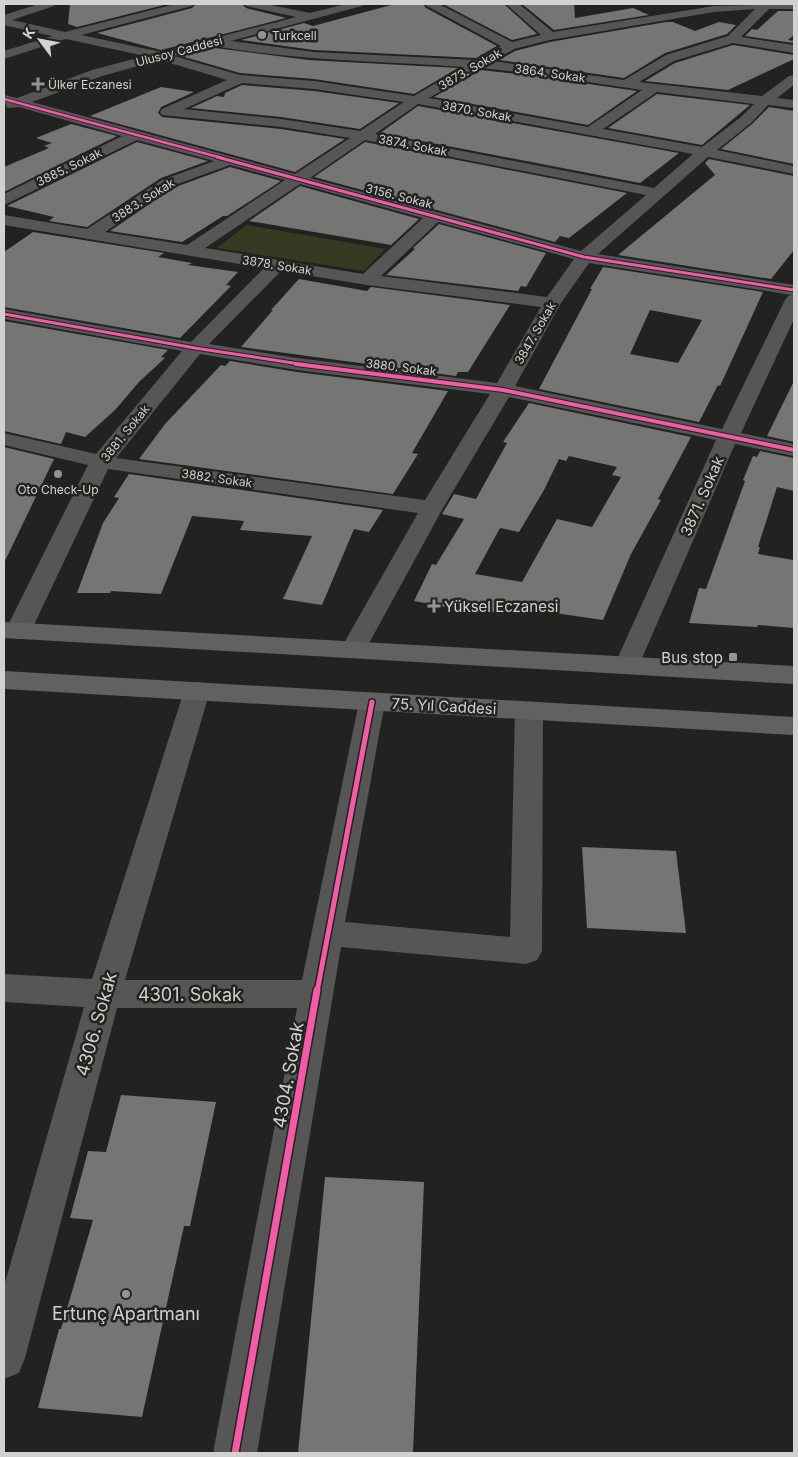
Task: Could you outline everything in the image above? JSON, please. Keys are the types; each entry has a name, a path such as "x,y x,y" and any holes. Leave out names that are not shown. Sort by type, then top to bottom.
{"main road":[{"path":"11,631 794,675"},
{"name":"75. Yıl Caddesi","path":"4,680 794,726"}],"street":[{"path":"4,21 50,4"},
{"path":"4,55 67,35 188,4"},
{"path":"250,4 312,17"},
{"name":"Ulusoy Caddesi","path":"8,103 97,73 358,4"},
{"path":"431,4 510,46"},
{"path":"512,4 550,36"},
{"path":"627,84 670,58 732,38 766,4"},
{"name":"3873. Sokak","path":"190,251 365,136 416,100 510,46 550,36 666,16 711,6 766,4 794,6"},
{"path":"642,7 666,16"},
{"name":"3870. Sokak","path":"4,21 160,56 198,70 240,79 314,85 416,100 794,170"},
{"path":"732,38 794,49"},
{"name":"3864. Sokak","path":"215,42 297,55 479,64 706,95 794,104"},
{"name":"3874. Sokak","path":"240,79 163,114 281,122 365,136 656,193"},
{"name":"3847. Sokak","path":"353,650 432,508 503,390 552,303 584,257 656,193 746,120 764,101 794,80"},
{"path":"591,131 654,88"},
{"name":"3156. Sokak","path":"8,103 133,130 227,161 584,257 794,290"},
{"name":"3885. Sokak","path":"4,200 133,130"},
{"name":"3883. Sokak","path":"90,234 167,182 227,161"},
{"path":"367,280 436,216"},
{"name":"3878. Sokak","path":"4,220 367,280 552,303"},
{"path":"4,235 21,223"},
{"name":"3881. Sokak","path":"11,631 101,462 195,348 277,265"},
{"name":"3871. Sokak","path":"628,666 728,437 794,300"},
{"name":"3880. Sokak","path":"4,314 297,364 503,390 794,450"},
{"name":"3882. Sokak","path":"4,439 101,462 432,508"},
{"name":"4306. Sokak","path":"4,1358 104,994 197,691"},
{"name":"4304. Sokak","path":"235,1453 327,933 372,702"},
{"path":"327,933 526,951 529,711"},
{"name":"4301. Sokak","path":"4,988 104,994 316,994"}],"green space":[{"path":"247,225 385,249 364,271 217,248"}],"building":[{"path":"70,4 168,4 77,27 68,24"},
{"path":"196,4 242,4 246,8 286,18 161,50 97,33 192,8"},
{"path":"395,4 423,4 426,8 497,46 476,58 314,50 241,40 304,23 313,26"},
{"path":"443,4 504,4 537,34 512,40"},
{"path":"522,4 574,4 575,18 633,8 649,15 554,30"},
{"path":"778,11 794,11 794,35 788,40 794,41 794,43 745,36 752,29 757,30"},
{"path":"673,22 695,31 719,22 736,25 727,34 665,53 624,78 499,60 515,51 550,42"},
{"path":"733,45 794,55 794,59 728,90 645,81 675,63"},
{"path":"215,48 308,60 458,68 414,94 314,79 240,73 181,56"},
{"path":"481,70 637,91 588,125 434,97"},
{"path":"242,85 314,91 399,103 360,129 281,117 191,108 217,96 224,97 225,93"},
{"path":"161,87 194,92 161,107 158,113 162,117 281,129 345,139 295,172 90,116"},
{"path":"657,94 750,105 702,145 608,128"},
{"path":"418,106 679,153 640,183 380,133"},
{"path":"769,107 794,111 794,164 721,149 752,124"},
{"path":"71,124 117,136 4,192 4,167 49,148 44,146 52,143 36,138"},
{"path":"137,142 208,161 161,178 87,227 49,221 54,217 7,206"},
{"path":"365,142 627,193 569,238 560,236 555,242 314,177"},
{"path":"709,159 794,176 794,250 771,279 618,255 715,175 705,163"},
{"path":"230,167 281,181 182,242 110,231 173,188"},
{"path":"300,186 419,219 391,245 249,221"},
{"path":"439,224 546,253 526,287 521,286 518,291 386,275"},
{"path":"33,232 164,253 158,257 192,263 188,265 238,272 226,285 231,286 180,338 4,307 4,252"},
{"path":"603,267 763,292 720,386 718,385 699,422 539,389 592,289 590,289","holes":["650,310 702,320 678,363 630,354"]},
{"path":"299,279 367,291 371,287 510,305 468,372 458,372 456,376 241,347"},
{"path":"4,321 168,350 161,357 165,358 139,382 115,410 85,437 66,432 61,444 4,431"},
{"path":"230,361 297,372 448,391 412,453 418,454 393,494 139,459 165,424 221,365 225,366"},
{"path":"794,381 794,442 767,436"},
{"path":"529,403 691,437 658,499 661,500 631,554 603,620 513,607 510,613 462,610 414,601 432,564 436,565 464,519 442,514 454,494 476,499 507,443 503,442","holes":["569,456 617,467 612,475 621,477 592,527 557,519 522,582 475,574 500,528 519,532 544,490 559,459 566,461"]},
{"path":"4,447 54,459 4,563"},
{"path":"760,451 794,458 794,491 777,487 758,547 760,547 758,554 794,560 794,628 689,623 699,588 706,589 745,481 743,480 753,456 757,457"},
{"path":"129,474 383,510 369,532 354,529 322,605 283,599 312,536 240,530 244,521 192,516 161,594 111,591 110,593 77,593 103,523 119,498 114,497"},
{"path":"582,847 676,851 686,933 587,928"},
{"path":"121,1095 216,1102 190,1226 184,1226 142,1417 38,1408 59,1329 61,1329 93,1220 70,1218 88,1151 106,1152"},
{"path":"325,1177 424,1182 413,1453 298,1453"}],"cycle path":[{"path":"4,99 584,257 794,290"},
{"path":"4,314 297,364 503,390 794,450"},
{"path":"235,1453 327,933 372,702"}],"place":[{"name":"Turkcell","path":"262,35"},
{"name":"Ülker Eczanesi","path":"38,84"},
{"name":"Oto Check-Up","path":"58,474"},
{"name":"Yüksel Eczanesi","path":"434,606"},
{"name":"Bus stop","path":"733,657"},
{"name":"Ertunç Apartmanı","path":"126,1294"}]}
